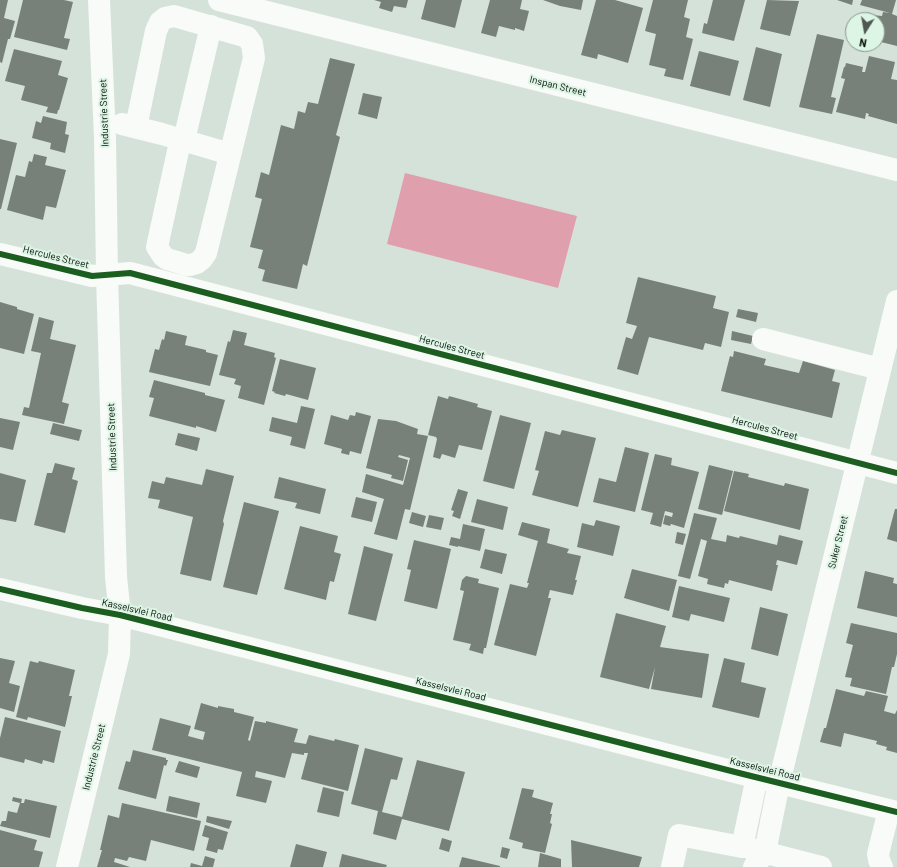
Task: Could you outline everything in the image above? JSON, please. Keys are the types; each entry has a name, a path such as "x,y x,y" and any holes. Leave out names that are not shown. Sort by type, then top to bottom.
{"street":[{"name":"Industrie Street","path":"67,867 120,654 120,615 116,577 107,275 105,129 99,0"},
{"name":"Inspan Street","path":"219,0 897,170"},
{"path":"136,126 156,31 160,22 171,16 211,26 247,37 252,44 254,58 206,253 197,263 187,265 163,256 157,247 211,26"},
{"path":"105,129 136,126 181,145 229,161"},
{"path":"105,129 132,141 181,145"},
{"name":"Hercules Street","path":"0,254 92,276 130,273 897,473"},
{"name":"Suker Street","path":"759,860 780,783 897,301"},
{"path":"763,338 880,369"},
{"name":"Kasselsvlei Road","path":"0,589 82,608 120,615 893,811"},
{"path":"742,847 757,777"},
{"path":"882,867 878,854 893,811"},
{"path":"672,867 679,835 742,847 759,860 822,867"}],"shaded area":[{"path":"405,173 577,216 558,288 387,244"}],"building":[{"path":"0,0 8,0 4,18 15,21 10,39 8,39 2,63 0,62"},
{"path":"23,0 64,0 73,2 64,38 70,39 67,50 14,37"},
{"path":"374,0 408,0 406,8 394,6 392,12 379,8 381,2"},
{"path":"426,0 462,0 455,28 421,19"},
{"path":"490,0 522,0 520,9 529,11 524,31 499,26 496,37 481,33"},
{"path":"543,0 583,0 581,10 560,6"},
{"path":"596,0 615,0 643,8 628,63 598,54 597,59 581,55"},
{"path":"653,0 688,0 684,17 690,19 686,37 693,39 683,80 664,76 666,69 649,65 656,34 645,31"},
{"path":"713,0 745,0 734,41 702,33 704,23 707,24"},
{"path":"767,0 799,1 790,36 760,29"},
{"path":"837,0 853,0 852,5"},
{"path":"862,0 896,0 892,14 897,16 897,46 885,43 885,12 890,13 860,5"},
{"path":"817,34 844,40 831,97 836,98 832,114 799,107"},
{"path":"756,47 782,54 770,107 743,100"},
{"path":"14,49 62,61 58,75 68,78 57,114 46,112 48,107 21,100 25,86 5,81"},
{"path":"699,51 739,61 730,96 690,86"},
{"path":"869,56 895,62 891,79 897,80 897,124 868,116 869,114 866,113 865,119 836,112 845,79 841,78 846,63 863,67 862,72 865,72"},
{"path":"330,58 355,64 336,135 340,137 307,266 303,264 297,289 262,281 265,270 258,268 263,250 250,247 262,199 255,197 261,172 269,175 281,125 294,129 298,111 305,113 308,102 318,104"},
{"path":"363,93 382,97 377,119 358,114"},
{"path":"43,116 67,122 65,134 69,135 65,153 50,149 51,143 32,138 36,121 41,123"},
{"path":"0,139 17,143 1,209 0,209"},
{"path":"34,154 47,157 45,165 66,170 56,208 46,206 43,220 7,210 16,175 25,177 29,161 32,162"},
{"path":"638,277 716,296 713,308 729,312 721,347 705,343 703,350 649,337 638,375 617,369 626,337 632,339 637,326 626,323"},
{"path":"0,302 34,314 24,354 0,348"},
{"path":"738,309 758,313 756,322 736,317"},
{"path":"39,317 54,321 50,339 76,345 62,402 69,404 64,424 22,415 24,407 29,408 41,353 31,351"},
{"path":"233,330 247,333 244,345 275,353 274,357 276,358 264,405 238,398 241,386 234,384 236,379 219,375 228,341 230,342"},
{"path":"166,331 187,336 185,345 206,350 206,352 218,355 210,386 149,372 155,349 159,350 162,339 164,340"},
{"path":"732,331 753,336 751,344 731,340"},
{"path":"734,351 766,359 764,365 799,373 803,361 835,370 832,381 840,383 832,418 721,391 730,356 733,357"},
{"path":"280,359 316,368 308,400 286,394 285,396 272,391"},
{"path":"154,380 205,393 205,395 225,400 216,432 149,416 154,398 149,397"},
{"path":"438,396 448,399 449,396 478,404 477,407 492,411 482,450 459,445 455,458 442,454 440,459 433,457 437,439 436,437 428,435"},
{"path":"301,406 315,409 305,449 290,445 292,437 269,431 272,417 297,423"},
{"path":"356,412 371,416 361,454 350,451 349,455 341,453 342,449 324,444 331,415 348,420 350,415 355,416"},
{"path":"500,415 531,423 514,489 483,481"},
{"path":"0,418 20,422 13,450 0,447"},
{"path":"378,419 396,421 418,429 417,434 428,436 410,510 405,509 397,540 374,534 384,499 362,492 366,474 403,485 410,458 399,455 398,457 408,460 403,481 391,478 392,475 366,468"},
{"path":"53,423 82,430 79,441 50,434"},
{"path":"562,430 596,438 578,507 532,495 539,471 535,470 545,431 560,435"},
{"path":"178,433 200,438 197,451 175,445"},
{"path":"625,447 649,453 635,512 593,502 599,478 616,482"},
{"path":"655,454 672,458 671,465 699,472 684,528 671,524 670,526 663,524 665,515 672,517 673,513 665,511 661,527 650,524 653,513 641,510"},
{"path":"55,463 75,468 72,479 78,481 65,533 34,525 47,473 52,473"},
{"path":"709,465 733,471 722,515 698,509"},
{"path":"206,469 234,476 211,581 180,574 193,517 158,508 160,500 148,498 152,481 164,484 166,477 202,485"},
{"path":"734,471 749,474 748,477 784,486 785,483 809,489 800,530 724,511"},
{"path":"0,473 26,480 16,522 0,519"},
{"path":"279,477 326,489 320,514 295,508 297,503 274,498"},
{"path":"458,489 468,492 460,519 452,516 454,511 451,510"},
{"path":"356,497 377,502 372,522 351,517"},
{"path":"477,499 508,507 503,530 471,522"},
{"path":"244,502 279,511 257,595 223,587"},
{"path":"895,509 897,509 897,542 887,539"},
{"path":"412,512 426,516 423,527 409,523"},
{"path":"694,513 717,518 711,539 726,542 727,535 739,538 740,536 777,545 779,535 803,541 797,565 777,560 776,565 778,565 772,591 729,580 728,584 725,583 724,588 707,584 708,579 698,576 707,541 701,539 690,579 678,576"},
{"path":"429,515 444,518 441,530 426,527"},
{"path":"596,520 620,526 613,556 577,547 582,523 594,526"},
{"path":"522,522 550,529 547,543 569,549 567,553 581,556 573,595 550,590 548,598 551,598 536,656 494,645 510,584 527,588 529,583 527,583 538,541 518,535"},
{"path":"463,524 485,529 480,551 449,545 451,537 460,539"},
{"path":"300,526 338,536 334,552 341,554 334,582 330,581 326,600 284,589"},
{"path":"677,532 686,534 683,545 675,543"},
{"path":"414,540 451,549 437,609 404,601 411,570 407,569"},
{"path":"364,546 393,554 376,621 348,614"},
{"path":"485,549 507,554 502,574 480,568"},
{"path":"632,569 677,580 669,611 624,598"},
{"path":"865,571 894,578 893,583 897,584 897,617 857,608"},
{"path":"466,576 479,579 478,583 499,588 486,648 484,648 483,654 469,650 471,644 453,640 464,591 460,590 462,580"},
{"path":"679,586 730,598 724,622 691,614 689,621 672,617"},
{"path":"760,607 788,614 778,656 751,649"},
{"path":"616,613 666,626 660,647 709,654 702,698 651,689 655,667 649,689 600,677"},
{"path":"851,623 897,633 897,654 894,667 892,667 886,694 850,686 852,678 845,677 853,645 846,643"},
{"path":"0,658 15,661 9,683 20,686 14,712 0,708"},
{"path":"724,658 745,663 741,682 766,688 759,718 712,707"},
{"path":"30,661 38,663 39,661 75,670 69,696 72,696 65,727 28,717 27,720 16,717"},
{"path":"836,689 864,696 866,691 888,696 884,711 895,714 897,710 897,753 886,750 887,747 876,744 877,741 844,733 841,747 820,742 824,728 826,728"},
{"path":"201,703 218,708 218,706 234,709 234,712 254,717 248,740 250,741 255,721 266,723 266,721 298,729 294,742 306,744 309,735 359,745 348,791 301,779 308,753 304,753 304,755 292,753 285,778 256,771 255,777 272,781 266,803 236,796 242,772 152,750 160,718 191,726 188,736 203,740 205,732 194,729"},
{"path":"5,717 61,731 54,763 43,760 42,764 25,759 24,763 0,757 0,738"},
{"path":"365,748 403,758 397,780 391,779 382,812 402,817 417,760 465,772 449,831 402,819 396,840 373,834 378,811 351,804"},
{"path":"133,750 166,758 166,760 168,760 166,766 164,765 156,799 118,789 126,761 130,762"},
{"path":"179,761 200,767 197,778 175,772"},
{"path":"323,787 344,792 339,817 317,812"},
{"path":"522,788 534,790 532,797 553,803 550,814 552,814 550,823 552,824 545,853 522,848 523,843 509,839"},
{"path":"169,796 200,803 197,818 166,811"},
{"path":"13,797 22,799 21,803 24,803 25,799 57,806 50,838 0,826 2,821 6,821 8,811 17,813 20,803 12,801"},
{"path":"122,803 201,821 194,851 151,840 146,861 129,857 127,861 115,858 114,862 130,867 97,867 102,850 100,850 108,815 119,818"},
{"path":"207,816 232,821 229,829 206,822"},
{"path":"205,825 228,832 223,850 218,849 217,853 206,850 209,838 202,836"},
{"path":"0,830 37,840 34,850 43,852 39,867 0,867"},
{"path":"442,838 452,841 449,852 439,849"},
{"path":"571,840 642,857 639,867 572,867"},
{"path":"296,844 327,852 323,867 290,867"},
{"path":"502,847 510,849 507,859 500,857"},
{"path":"540,853 561,859 561,867 538,867"},
{"path":"342,854 387,865 386,867 339,867"},
{"path":"205,856 215,859 213,867 190,867 191,863 202,866"},
{"path":"462,857 500,866 500,867 459,867"}],"cycle path":[{"path":"0,254 92,276 130,273 897,473"},
{"path":"0,589 82,608 120,615 897,812"}]}
